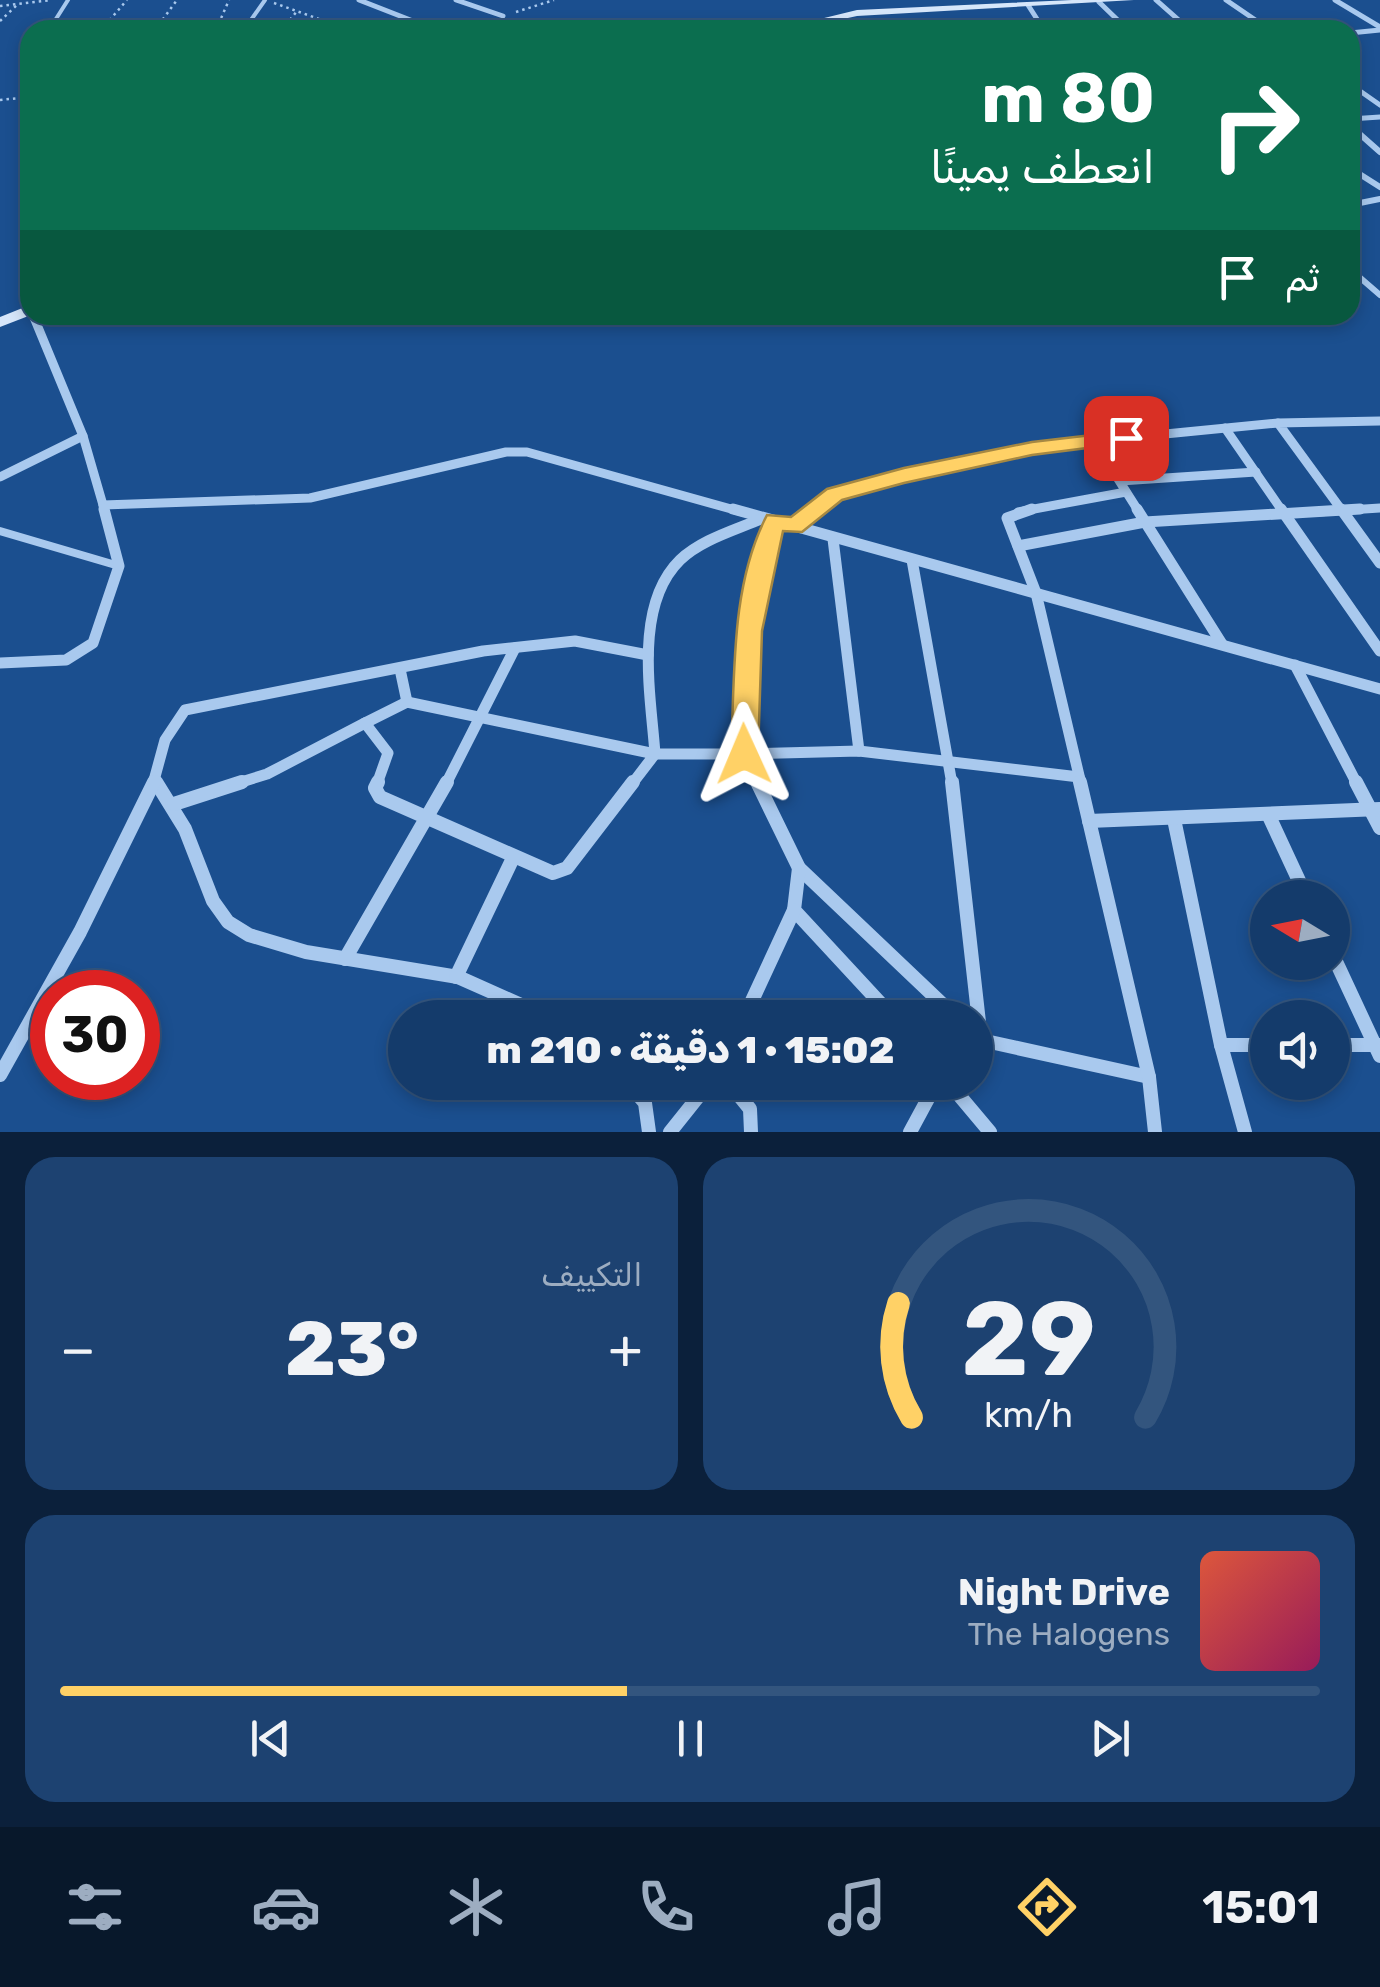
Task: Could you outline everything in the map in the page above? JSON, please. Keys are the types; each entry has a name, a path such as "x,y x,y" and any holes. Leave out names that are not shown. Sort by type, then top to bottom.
{"street":[{"path":"359,0 410,20"},
{"path":"456,0 503,16"},
{"path":"825,20 856,13 1128,0"},
{"path":"1156,0 1179,20"},
{"path":"1226,0 1255,20"},
{"path":"1335,0 1380,29"},
{"path":"1099,2 1118,20"},
{"path":"1028,6 1037,20"},
{"path":"1360,132 1380,152"},
{"path":"0,663 66,660 93,644 120,566 83,436 37,325"},
{"path":"794,526 835,494 1032,449 1278,423 1380,420"},
{"path":"1278,423 1380,564"},
{"path":"1226,428 1380,652"},
{"path":"0,477 83,436"},
{"path":"1094,441 1223,645"},
{"path":"103,504 310,498 506,452 527,452 1380,689"},
{"path":"1155,1132 1149,1077 1036,593 1007,522 1011,513 1123,487 1256,472"},
{"path":"1018,546 1145,522 1283,510 1380,508"},
{"path":"366,724 389,748 390,762 375,788 380,797 513,858 553,873 567,868 655,754 648,655 658,604 672,568 682,557 769,519"},
{"path":"769,519 747,651 744,754 799,868 938,1000"},
{"path":"833,538 859,751"},
{"path":"912,560 949,760 974,1000"},
{"path":"0,1075 33,1021 155,780 164,734 185,710 515,648 574,641 648,655"},
{"path":"345,959 484,717 515,648"},
{"path":"1295,665 1375,809 1380,828"},
{"path":"400,669 407,702"},
{"path":"174,804 267,774 407,702 655,754 859,751 1079,777"},
{"path":"155,780 174,804 202,864 214,904 228,922 260,938 345,959 456,976 510,1000"},
{"path":"1089,821 1375,809"},
{"path":"1268,814 1299,880"},
{"path":"1174,819 1221,1044 1245,1132"},
{"path":"456,976 513,858"},
{"path":"752,1000 794,910 799,868"},
{"path":"794,910 877,1000"},
{"path":"1345,980 1378,1048 1350,1046"},
{"path":"993,1041 1149,1077"},
{"path":"1221,1044 1250,1045"},
{"path":"642,1100 649,1132"},
{"path":"670,1132 696,1100"},
{"path":"748,1100 754,1113 751,1132"},
{"path":"910,1132 927,1100"},
{"path":"963,1100 990,1132"}],"lane":[{"path":"0,531 120,566"}],"path":[{"path":"0,6 51,0"},
{"path":"110,20 127,0"},
{"path":"265,0 322,20"},
{"path":"0,21 18,4"},
{"path":"290,20 297,11"}],"route":[{"path":"744,754 747,651 760,568 775,521 794,526 835,494 904,476 1032,449 1126,438"}]}
